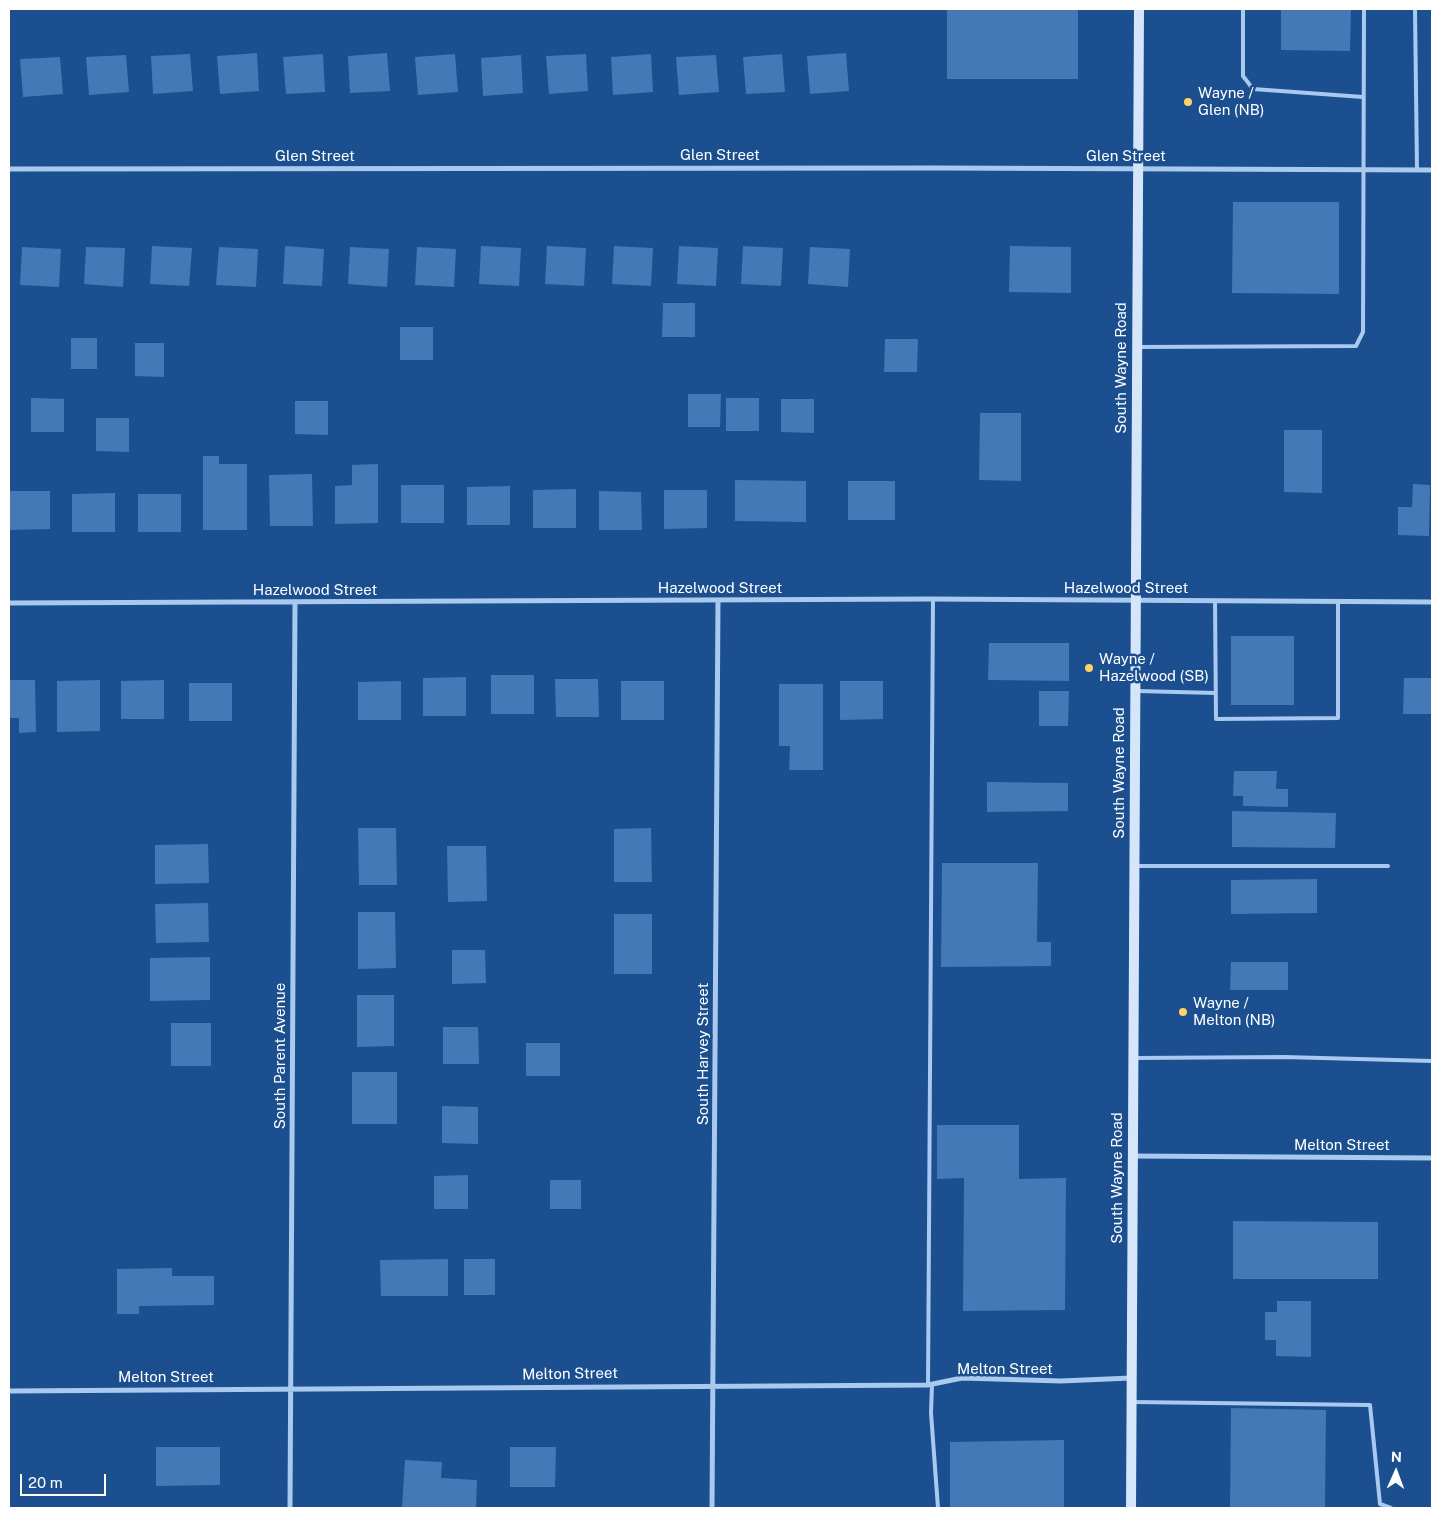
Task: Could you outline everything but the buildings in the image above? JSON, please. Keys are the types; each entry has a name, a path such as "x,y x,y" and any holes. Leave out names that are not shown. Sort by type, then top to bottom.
{"main road":[{"name":"South Wayne Road","path":"1131,1508 1139,9"}],"street":[{"name":"Glen Street","path":"9,169 1432,170"},
{"name":"Hazelwood Street","path":"9,603 933,599 1432,602"},
{"name":"South Harvey Street","path":"712,1508 718,600"},
{"name":"South Parent Avenue","path":"290,1508 294,603"},
{"name":"Melton Street","path":"1132,1156 1432,1158"},
{"name":"Melton Street","path":"9,1391 930,1385 962,1378 1061,1381 1132,1378"}],"lane":[{"path":"1244,9 1243,76 1252,89 1363,97"},
{"path":"1137,346 1356,346 1363,332 1364,9"},
{"path":"1415,9 1418,170"},
{"path":"933,599 930,1385 938,1508"},
{"path":"1215,601 1216,719 1338,718 1338,602"},
{"path":"1135,691 1216,692"},
{"path":"1134,866 1388,866"},
{"path":"1133,1058 1284,1057 1432,1061"},
{"path":"1131,1402 1370,1405 1380,1504 1391,1508"}],"place":[{"name":"Wayne / Glen (NB)","path":"1188,102"},
{"name":"Wayne / Hazelwood (SB)","path":"1089,668"},
{"name":"Wayne / Melton (NB)","path":"1183,1012"}]}
